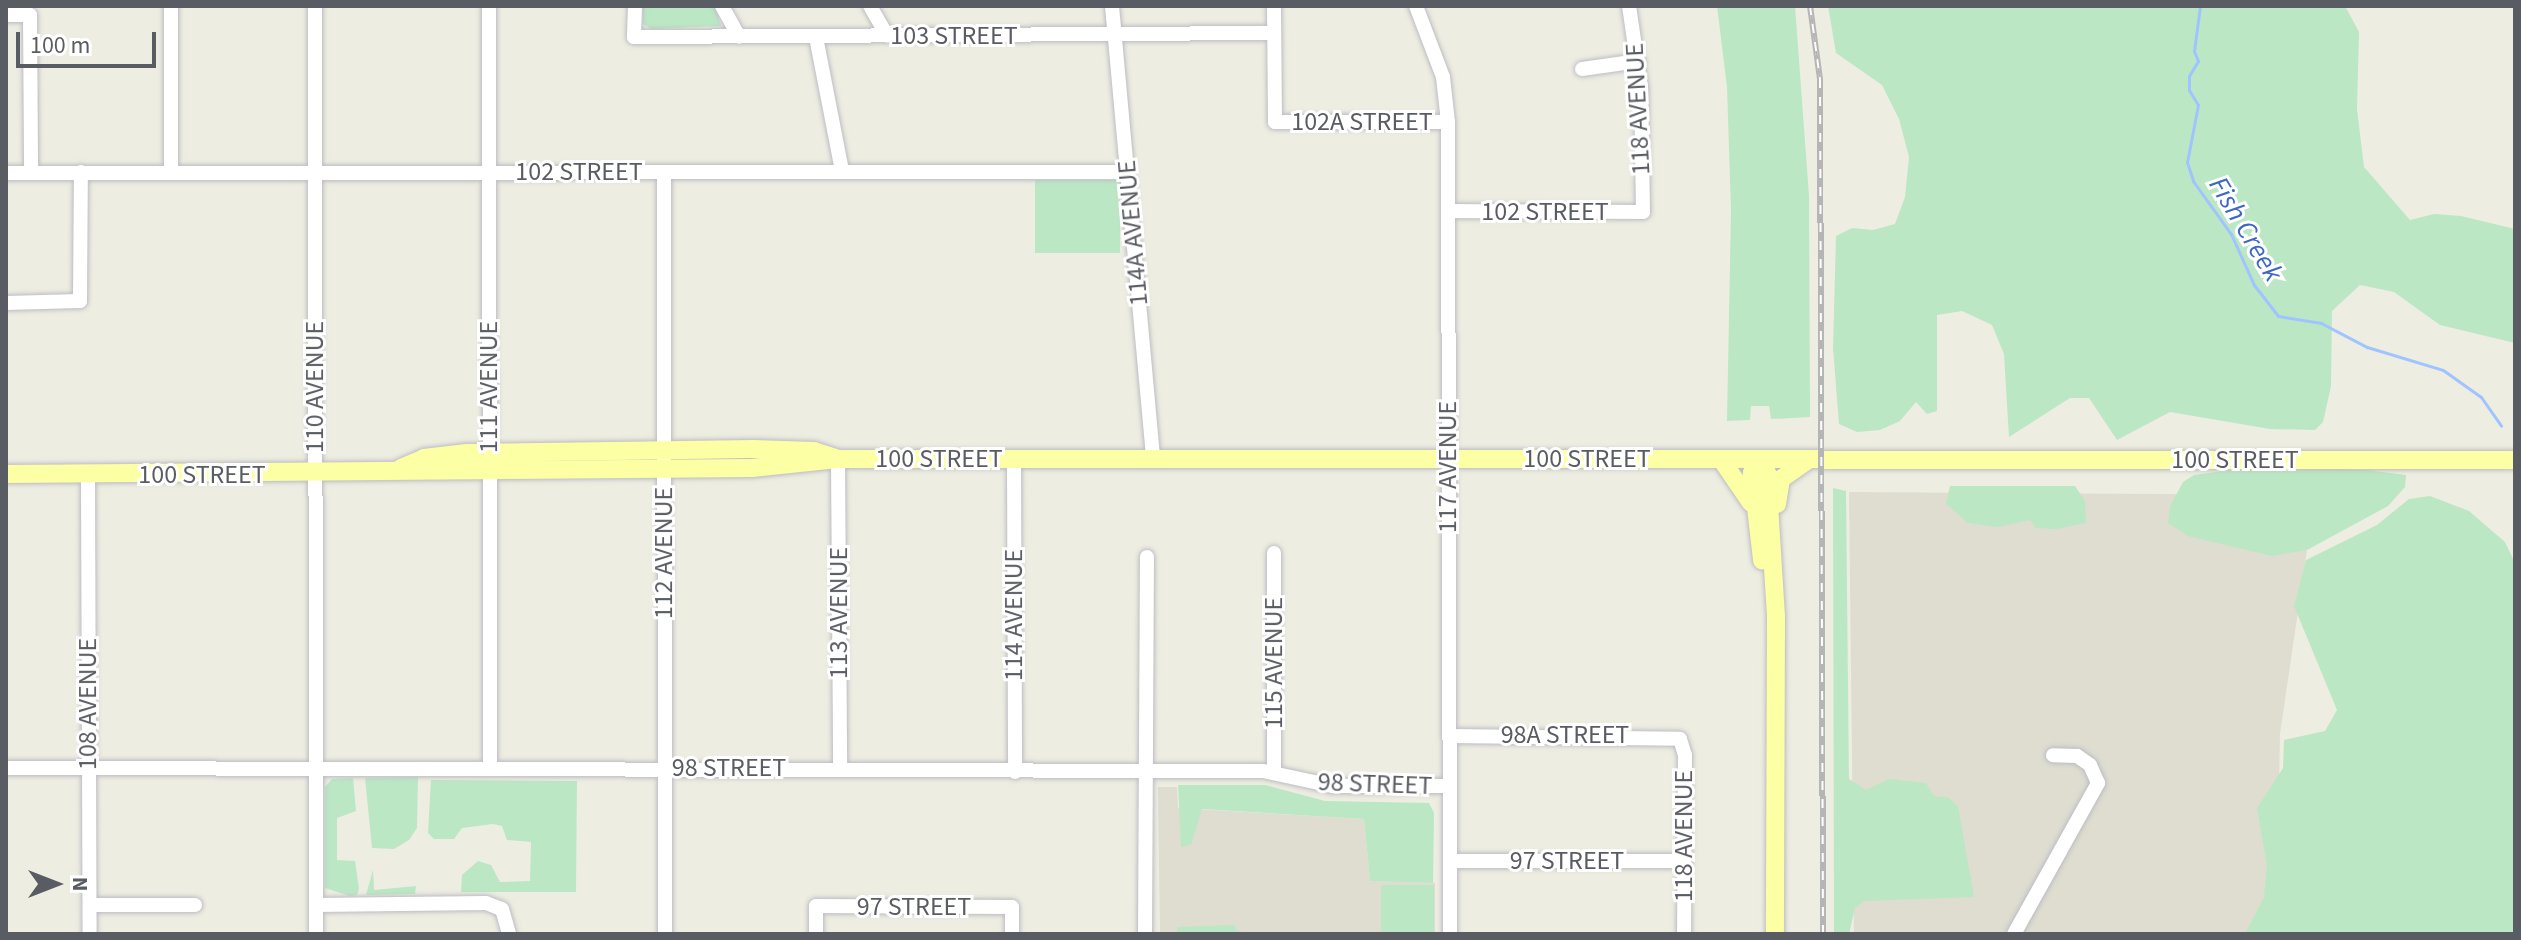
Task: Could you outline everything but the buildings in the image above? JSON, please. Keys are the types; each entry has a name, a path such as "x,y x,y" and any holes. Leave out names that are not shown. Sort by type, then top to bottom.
{"main road":[{"name":"100 STREET","path":"6,474 315,474 490,461 664,459 752,468 838,459 1448,456 2515,460"},
{"path":"1721,459 1753,509"},
{"path":"1759,459 1752,473 1753,509 1775,682"},
{"path":"1759,459 1767,473 1773,572 1775,934"},
{"path":"1773,572 1778,488 1791,468 1809,459"}],"street":[{"path":"171,6 171,172"},
{"name":"110 AVENUE","path":"315,6 316,934"},
{"name":"111 AVENUE","path":"489,6 490,769"},
{"name":"103 STREET","path":"635,6 634,37 1274,33"},
{"path":"722,6 739,37"},
{"path":"870,6 887,35"},
{"name":"114A AVENUE","path":"1112,6 1153,459"},
{"path":"1274,6 1274,33"},
{"name":"117 AVENUE","path":"1416,6 1443,77 1448,122 1450,934"},
{"name":"118 AVENUE","path":"1629,6 1638,61 1643,212"},
{"path":"6,15 30,15 31,172"},
{"name":"102A STREET","path":"1274,33 1275,122 1448,122"},
{"path":"816,37 842,171"},
{"path":"1582,69 1638,61"},
{"path":"6,303 80,301 81,172"},
{"name":"112 AVENUE","path":"664,172 665,934"},
{"name":"102 STREET","path":"6,173 1128,172"},
{"name":"102 STREET","path":"1448,211 1643,212"},
{"name":"113 AVENUE","path":"838,459 840,768"},
{"name":"114 AVENUE","path":"1014,459 1015,772"},
{"name":"108 AVENUE","path":"88,475 90,934"},
{"name":"115 AVENUE","path":"1274,553 1274,773"},
{"path":"1145,934 1147,557"},
{"name":"98A STREET","path":"1450,736 1680,739"},
{"name":"118 AVENUE","path":"1680,739 1685,755 1684,934"},
{"path":"2014,934 2098,783 2090,765 2077,756 2053,755"},
{"name":"98 STREET","path":"6,768 665,767 1146,771 1274,773 1333,786 1450,786"},
{"name":"97 STREET","path":"1450,861 1684,861"},
{"path":"316,905 486,903 502,909 509,934"},
{"path":"90,905 195,905"},
{"name":"97 STREET","path":"816,934 816,906 1012,907 1012,934"}],"shaded area":[{"path":"1849,492 2315,495 2280,734 2276,934 1854,934"},
{"path":"1158,787 1177,787 1178,808 1364,819 1370,881 1435,883 1435,934 1160,934"}],"green space":[{"path":"643,6 715,6 721,26 651,29 643,24"},
{"path":"1717,6 1795,6 1809,196 1810,417 1771,419 1769,406 1751,406 1750,420 1727,421 1731,210 1727,87"},
{"path":"1828,6 2345,6 2359,32 2357,109 2364,167 2410,220 2434,214 2461,216 2515,229 2515,343 2440,325 2394,292 2360,285 2332,311 2331,386 2323,422 2315,430 2270,429 2170,412 2117,440 2089,398 2070,398 2009,437 2004,354 1992,325 1962,311 1937,315 1937,411 1927,414 1916,402 1900,421 1880,430 1857,432 1839,424 1833,348 1836,236 1852,228 1873,230 1895,224 1905,197 1909,157 1899,119 1882,85 1836,53"},
{"path":"1035,180 1120,180 1120,253 1035,253"},
{"path":"2251,467 2367,470 2406,475 2405,487 2388,506 2307,550 2272,556 2188,536 2168,523 2170,506 2183,482 2194,475"},
{"path":"1950,486 2075,486 2085,501 2086,523 2056,529 2036,528 2030,520 1998,527 1968,523 1946,504"},
{"path":"1833,488 1846,491 1849,779 1866,790 1889,779 1926,783 1934,796 1947,797 1958,806 1974,897 1864,901 1855,908 1849,934 1834,934"},
{"path":"2430,496 2469,511 2505,542 2515,563 2515,934 2245,934 2264,897 2267,866 2257,808 2283,768 2284,740 2325,731 2337,710 2294,606 2306,560 2377,525 2409,499"},
{"path":"418,777 417,828 409,840 394,849 372,848 365,778"},
{"path":"353,778 356,811 337,818 337,860 355,861 359,889 357,895 350,896 325,888 325,787 332,779"},
{"path":"431,780 577,781 576,892 461,892 462,875 478,861 491,865 500,882 530,881 531,842 507,840 502,826 493,824 462,828 454,839 434,839 428,833"},
{"path":"1178,785 1265,785 1325,801 1429,803 1434,813 1433,883 1370,881 1364,819 1202,809 1191,845 1181,847"},
{"path":"373,870 374,890 416,886 415,894 366,895"},
{"path":"1381,885 1434,885 1434,934 1381,934"},
{"path":"1235,925 1236,931 1257,934 1177,934 1177,927"}],"waterway":[{"name":"Fish Creek","path":"2200,6 2194,51 2198,61 2189,76 2189,90 2198,105 2187,162 2193,181 2231,234 2254,285 2278,316 2321,323 2367,347 2443,370 2481,397 2501,426"}],"railway":[{"path":"1810,6 1820,79 1823,934"}]}
